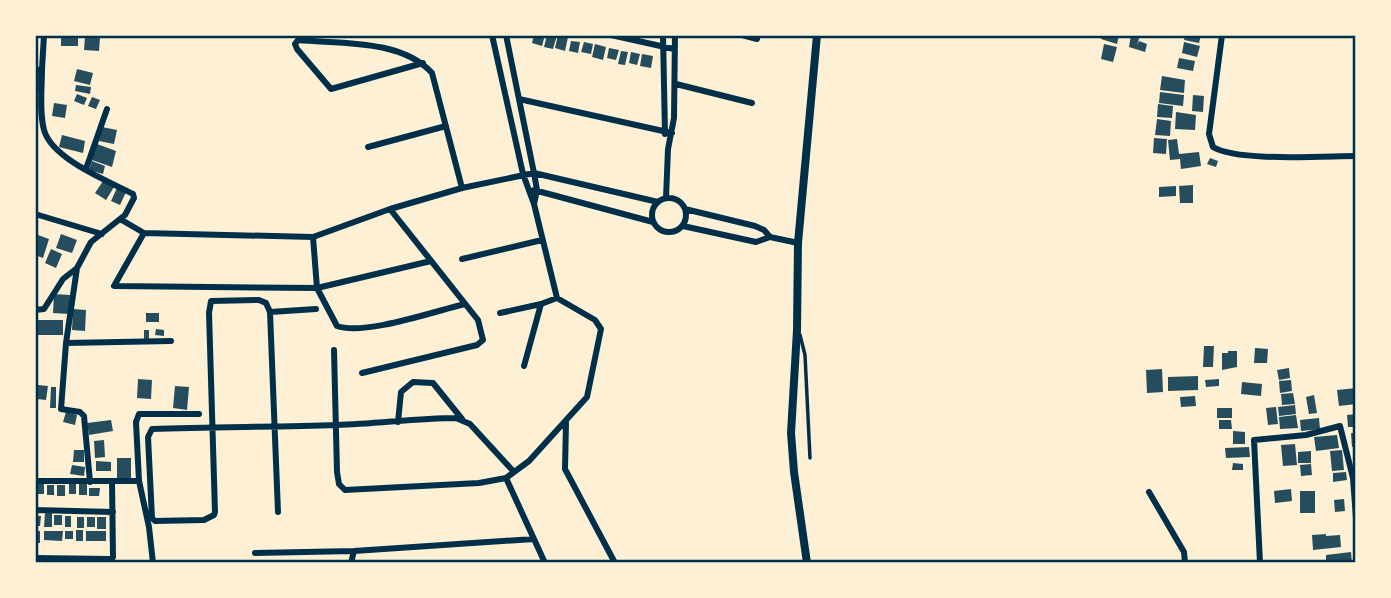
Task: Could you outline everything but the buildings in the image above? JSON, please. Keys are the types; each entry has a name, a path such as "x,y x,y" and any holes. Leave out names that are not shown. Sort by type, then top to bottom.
{"street":[{"path":"44,35 39,70 44,129 49,143 86,169 132,194 134,198 125,215 91,242 77,268 66,343 61,409 80,412 84,416 90,482"},
{"path":"334,350 337,472 340,484 345,490 479,483 506,478 566,422 587,397 601,329 595,320 557,298 534,204 523,174 492,35"},
{"path":"506,35 537,190 534,204"},
{"path":"611,35 674,49"},
{"path":"663,35 669,133"},
{"path":"666,198 669,133 676,84 675,35"},
{"path":"742,35 757,39"},
{"path":"807,563 791,433 797,330 798,243 817,35"},
{"path":"1222,35 1209,134 1213,147 1227,153 1299,157 1356,156"},
{"path":"423,64 331,89 296,49 295,44 298,40 379,47 423,64 432,73 462,188"},
{"path":"676,84 752,103"},
{"path":"519,99 669,133"},
{"path":"86,169 107,109"},
{"path":"368,147 446,126"},
{"path":"120,219 144,233 313,237 390,209 462,188 534,173 658,202"},
{"path":"558,196 560,179"},
{"path":"527,190 537,190 653,222 661,231 667,233 683,226 756,242 771,237 798,243"},
{"path":"653,222 654,208 666,198 677,200 685,209 683,226"},
{"path":"362,373 477,345 483,340 478,320 390,209"},
{"path":"685,209 755,226 771,237"},
{"path":"35,214 102,234"},
{"path":"144,233 114,286 317,288 431,261"},
{"path":"313,237 317,288 337,326 344,329 365,328 465,304"},
{"path":"462,259 542,240"},
{"path":"35,310 44,309 63,279 77,268"},
{"path":"500,313 557,298"},
{"path":"278,512 273,425 270,312 266,303 260,300 211,301 209,313 212,427 214,515 204,520 155,521 152,518 149,432 152,429 212,427 273,425 335,425 462,419"},
{"path":"524,366 541,304"},
{"path":"270,312 316,309"},
{"path":"66,343 171,341"},
{"path":"398,422 401,393 413,382 433,383 462,419 470,424 514,472"},
{"path":"153,563 149,527 139,481 136,422 139,414 199,414"},
{"path":"566,422 565,469 615,563"},
{"path":"1260,563 1254,440 1306,435 1340,426 1354,475 1356,518"},
{"path":"506,478 545,563"},
{"path":"35,481 139,481"},
{"path":"35,558 53,561 109,561 113,556 112,481"},
{"path":"1149,492 1184,552 1185,563"},
{"path":"35,510 113,512"},
{"path":"255,553 354,551 534,539"},
{"path":"351,563 354,551"}],"lane":[{"path":"797,330 802,338 805,355 810,458"}]}
